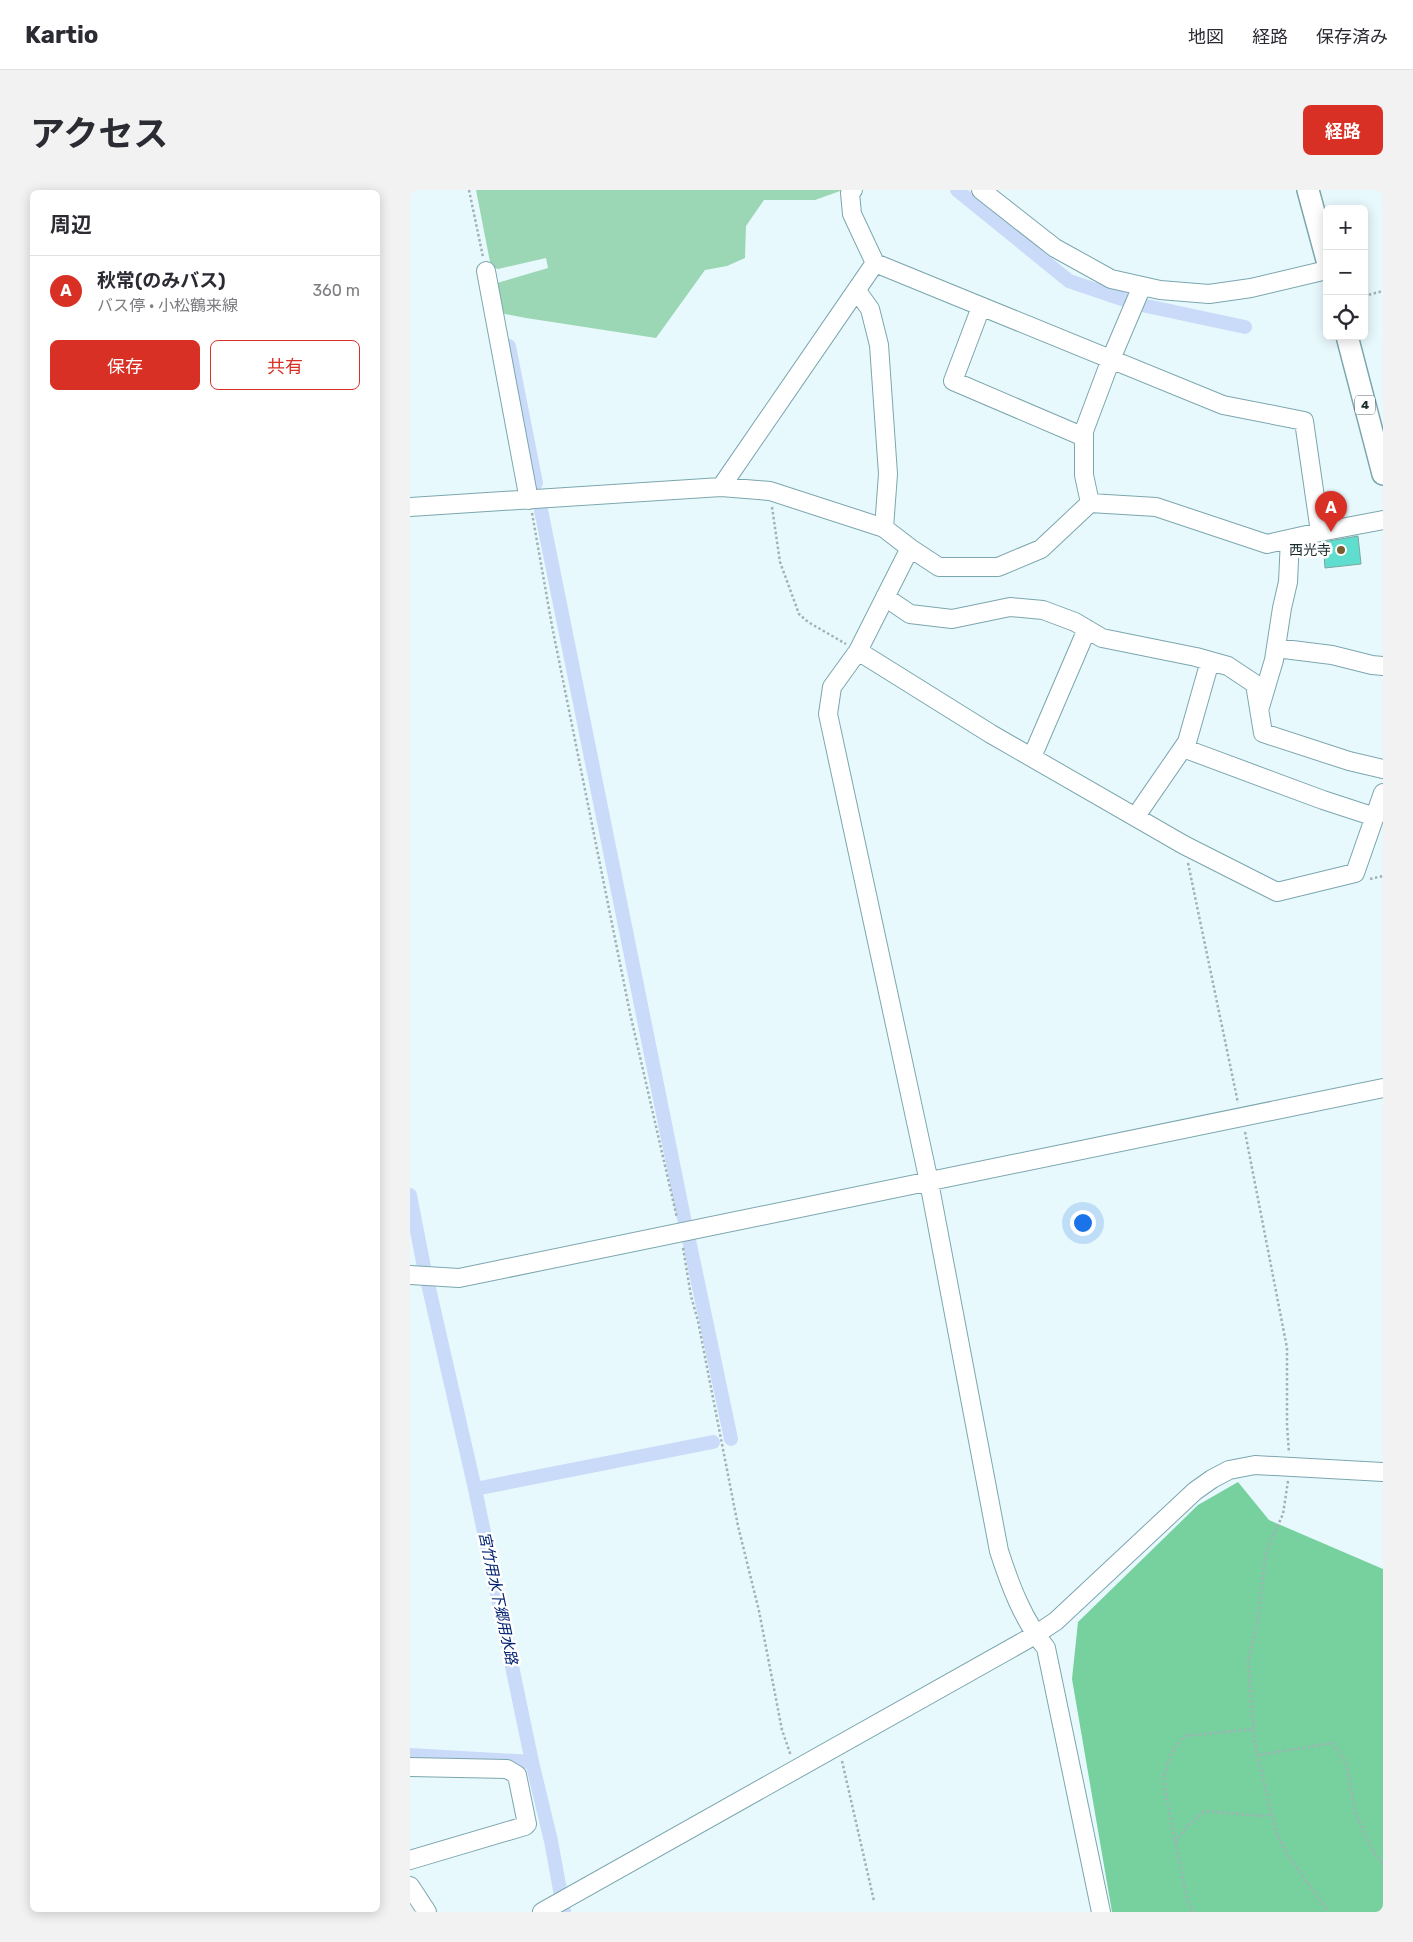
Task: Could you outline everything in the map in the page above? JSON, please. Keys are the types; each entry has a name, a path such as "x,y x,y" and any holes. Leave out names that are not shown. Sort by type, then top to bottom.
{"main road":[{"path":"1308,190 1324,250"},
{"name":"4","path":"1348,340 1383,474"}],"street":[{"path":"853,190 850,193 852,214 875,263 1223,405 1304,422 1320,532"},
{"path":"981,190 1055,248 1111,279 1160,290 1209,294 1251,288 1323,271"},
{"path":"721,487 875,263"},
{"path":"486,271 529,500"},
{"path":"1090,503 1084,475 1084,431 1111,359 1142,286"},
{"path":"857,291 870,309 879,345 888,474 884,528"},
{"path":"981,307 954,381 1084,437"},
{"path":"410,507 721,487 770,491 884,528 939,567 998,567 1041,549 1090,503 1156,507 1267,544 1383,520"},
{"path":"1259,710 1276,648 1288,582 1290,539"},
{"path":"910,548 858,651 832,687 828,714 929,1182 999,1551 1010,1585 1035,1635 1046,1648 1101,1912"},
{"path":"886,597 910,614 952,619 1010,607 1043,610 1075,622 1102,638 1228,666 1255,684 1264,733 1349,761 1383,769"},
{"path":"1032,757 1087,629"},
{"path":"1276,648 1332,655 1383,666"},
{"path":"858,651 991,734 1184,845 1277,892 1355,873 1383,793"},
{"path":"1136,816 1187,742 1210,661"},
{"path":"1182,748 1375,817"},
{"path":"410,1275 459,1278 1383,1088"},
{"path":"547,1910 1035,1635 1056,1621 1172,1511 1212,1479 1229,1470 1242,1466 1290,1466 1383,1472"},
{"path":"410,1767 507,1769 517,1775 527,1824 410,1860"},
{"path":"410,1886 427,1912"}],"path":[{"path":"469,190 486,271"},
{"path":"1368,295 1383,291"},
{"path":"770,491 780,562 799,614 808,622 858,651"},
{"path":"529,500 552,626 630,1013 680,1232 691,1296 698,1321 738,1526 759,1611 782,1730 796,1769"},
{"path":"1184,845 1242,1118 1287,1348 1287,1425 1290,1466 1283,1514 1266,1552 1257,1624 1248,1660 1254,1729 1258,1756 1276,1832 1288,1856 1329,1912"},
{"path":"1193,1912 1187,1899 1166,1795 1164,1775 1171,1754 1184,1736 1254,1729"},
{"path":"1258,1756 1333,1743 1346,1763 1356,1815 1374,1853 1383,1863"},
{"path":"838,1746 874,1901"},
{"path":"1175,1842 1188,1825 1205,1811 1262,1816 1272,1814"}],"green space":[{"path":"476,190 843,190 815,200 764,200 746,226 745,258 727,266 705,270 656,338 500,313 497,283 548,268 546,258 498,269 493,267 490,262"},
{"path":"1238,1482 1269,1520 1383,1569 1383,1912 1112,1912 1072,1679 1078,1622 1198,1505"}],"building":[{"name":"西光寺","path":"1358,536 1361,564 1325,568 1323,542"}],"waterway":[{"path":"957,190 1069,281 1125,300"},
{"path":"1142,305 1245,327"},
{"path":"509,346 536,483"},
{"path":"541,510 685,1223"},
{"name":"宮竹用水下郷用水路","path":"410,1195 424,1267"},
{"path":"689,1240 731,1439"},
{"name":"宮竹用水下郷用水路","path":"428,1284 475,1489 532,1762 551,1841 564,1912"},
{"path":"475,1489 713,1442"},
{"path":"410,1755 532,1762"}],"place":[{"name":"秋常(のみバス)","path":"1331,532"},
{"name":"西光寺","path":"1341,550"}]}
